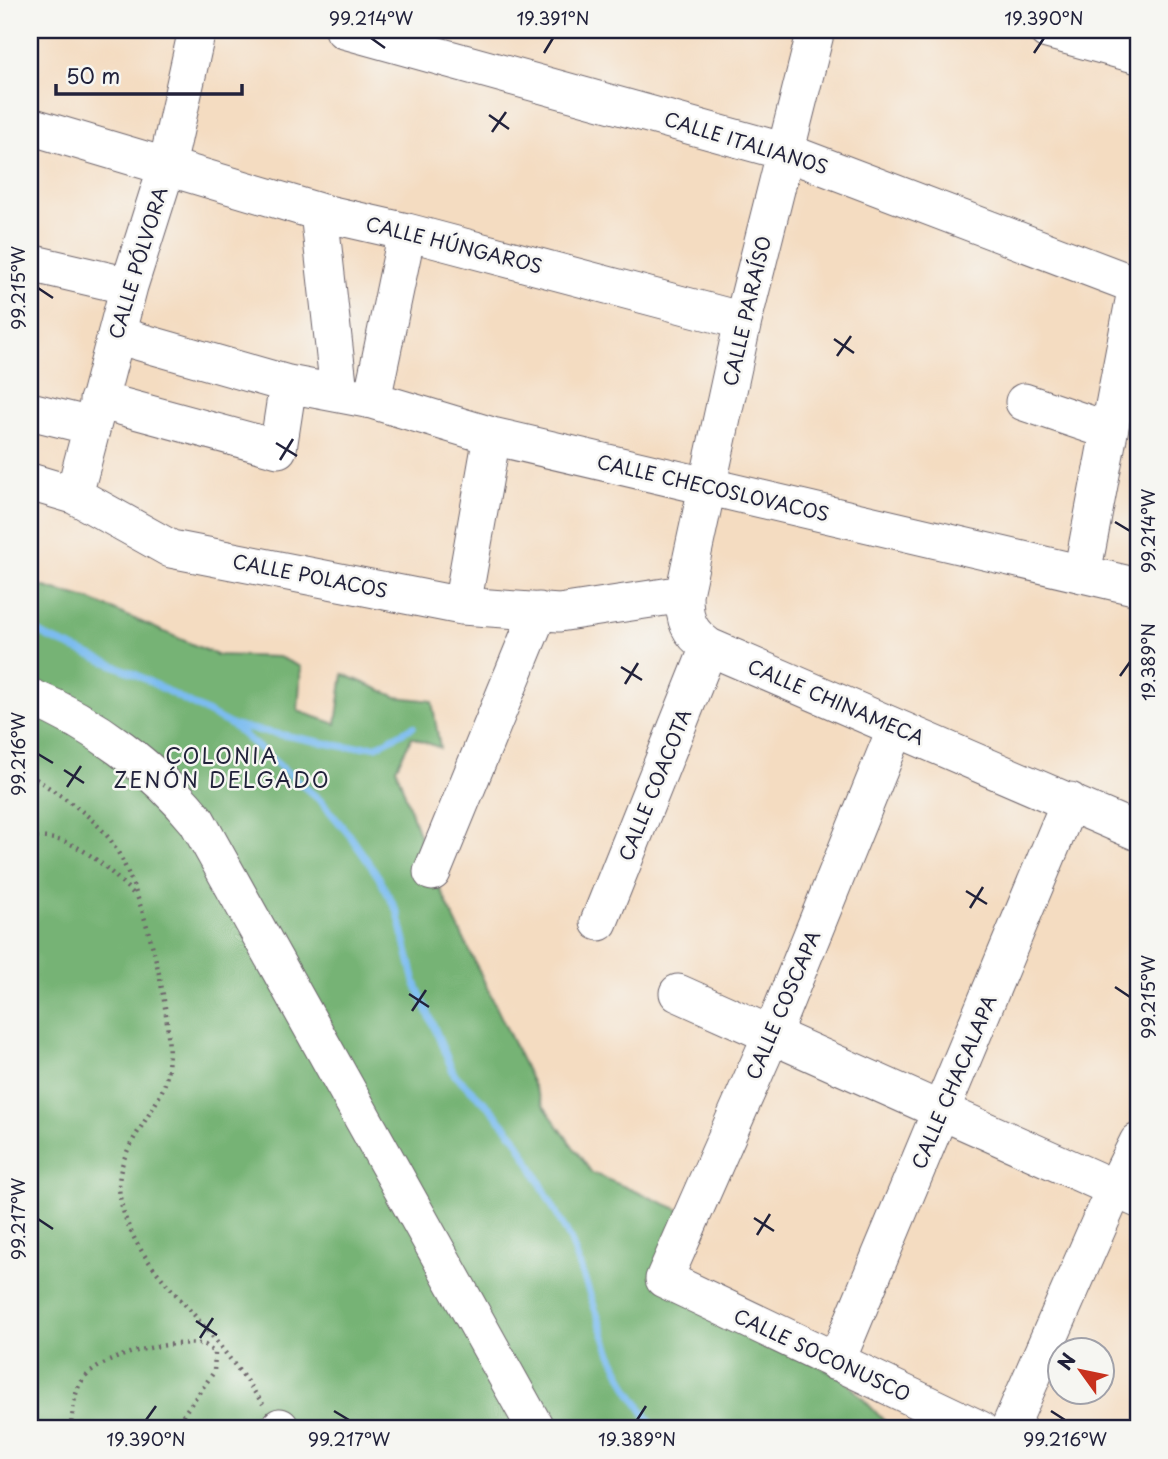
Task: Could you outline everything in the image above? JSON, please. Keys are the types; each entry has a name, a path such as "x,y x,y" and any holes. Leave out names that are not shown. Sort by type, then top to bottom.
{"street":[{"name":"CALLE PÓLVORA","path":"74,495 129,286 167,166 197,30"},
{"name":"CALLE ITALIANOS","path":"344,30 786,152 1137,285"},
{"name":"CALLE PARAÍSO","path":"684,594 743,321 816,30"},
{"path":"1047,30 1138,55"},
{"name":"CALLE HÚNGAROS","path":"30,125 319,212 407,232 743,321"},
{"path":"319,212 355,396"},
{"path":"355,396 407,232"},
{"path":"30,263 129,286"},
{"path":"1082,574 1107,430 1137,285"},
{"name":"CALLE CHECOSLOVACOS","path":"116,335 288,384 355,396 492,436 1138,587"},
{"path":"30,411 95,413 278,449 288,384"},
{"path":"1024,402 1107,430"},
{"path":"462,606 492,436"},
{"name":"CALLE POLACOS","path":"30,482 74,495 171,549 462,606 549,612"},
{"path":"432,872 549,612 684,594"},
{"name":"CALLE CHINAMECA","path":"684,594 684,619 695,638 709,647 1138,832"},
{"name":"CALLE COACOTA","path":"598,922 709,647"},
{"path":"30,697 86,725 118,746 176,796 197,821 536,1429"},
{"name":"CALLE COSCAPA","path":"664,1279 772,1034 896,728"},
{"name":"CALLE CHACALAPA","path":"836,1362 1070,801"},
{"path":"678,993 941,1113 1126,1193"},
{"path":"1009,1429 1126,1193 1138,1142"},
{"name":"CALLE SOCONUSCO","path":"664,1279 979,1429"}],"path":[{"path":"30,775 73,803 120,853 137,897 158,975 166,1021 169,1063 163,1087 125,1153 120,1181 123,1210 138,1246 164,1283 223,1349 280,1428"},
{"path":"30,838 51,838 79,847 101,861 137,897"},
{"path":"70,1429 79,1385 96,1367 127,1352 205,1345 215,1353 215,1372 173,1429"}],"green space":[{"path":"30,583 91,600 217,655 279,657 301,667 298,711 336,724 343,674 397,697 432,701 440,748 412,737 396,768 432,872 543,1105 592,1173 687,1213 657,1284 843,1378 892,1429 30,1429"}],"waterway":[{"path":"30,627 47,637 137,675 233,726 322,802 351,837 378,876 398,913 415,982 454,1074 490,1108 515,1137 571,1241 610,1351 628,1389 655,1429"},
{"path":"235,726 346,747 377,746 413,727"}],"district":[{"name":"COLONIA ZENÓN DELGADO","path":"222,769"}]}
